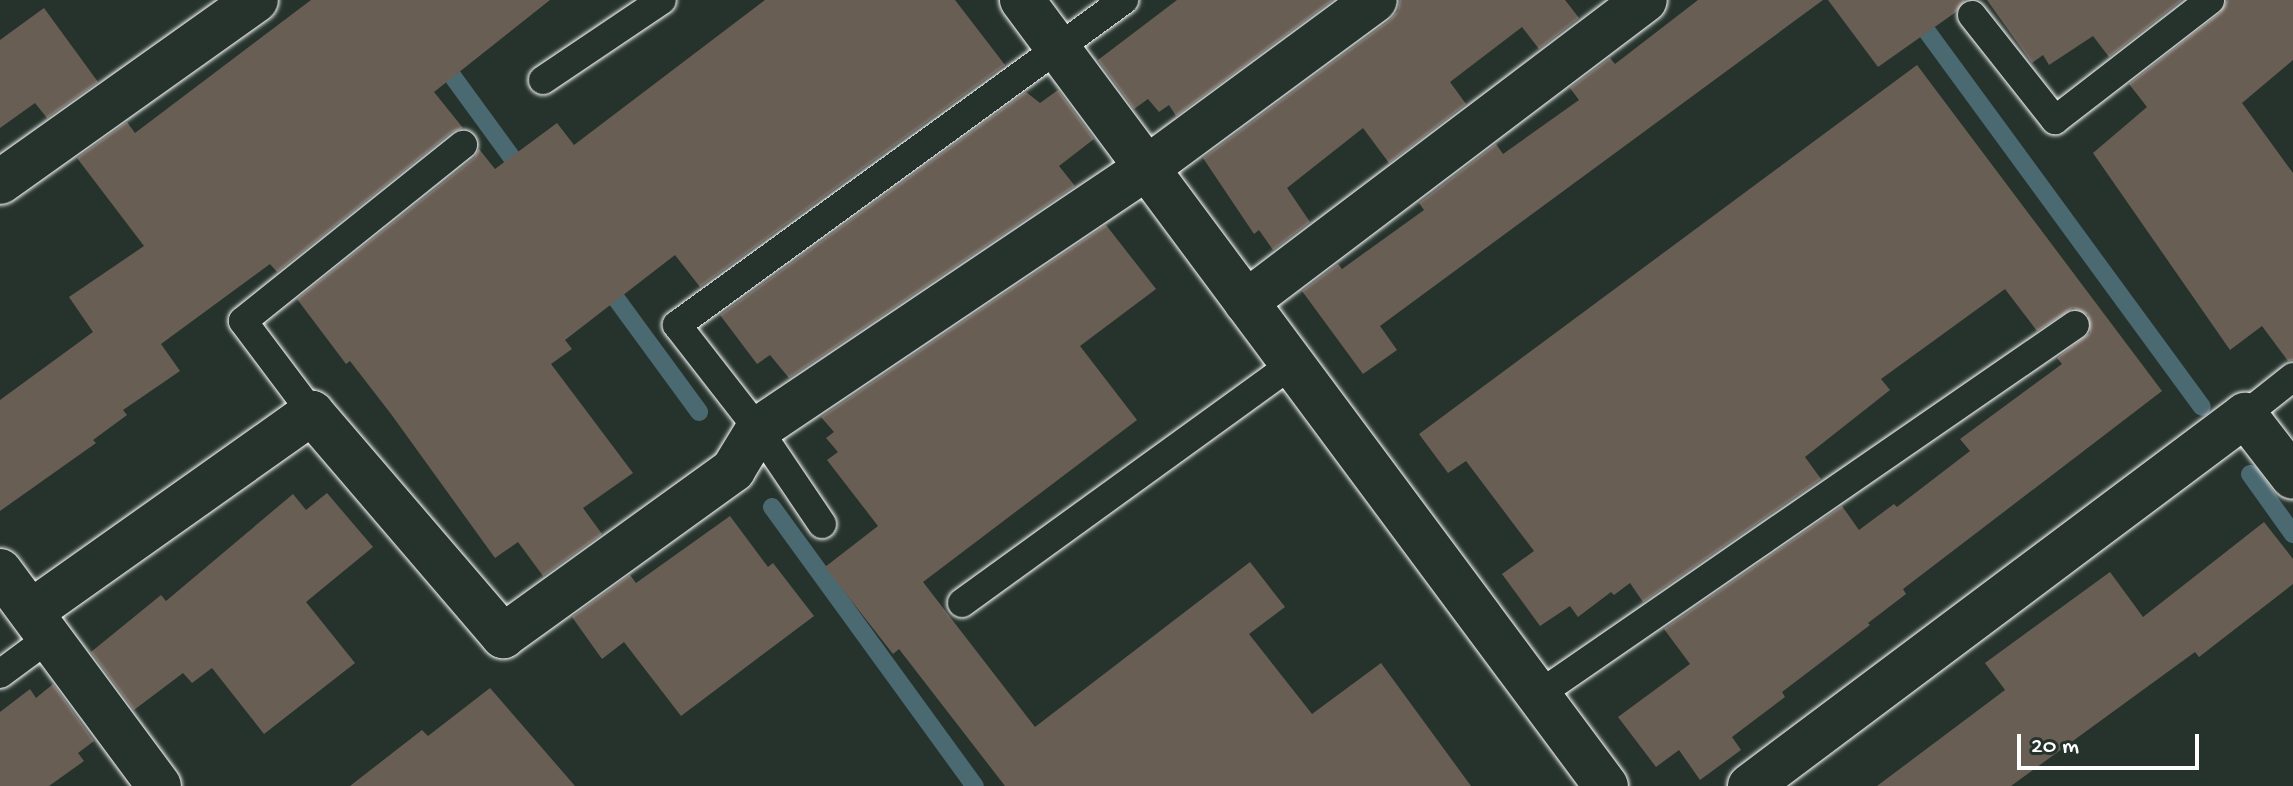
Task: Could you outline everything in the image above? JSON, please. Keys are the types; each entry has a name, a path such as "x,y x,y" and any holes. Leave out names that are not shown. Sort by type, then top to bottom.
{"street":[{"path":"0,182 256,0"},
{"path":"1022,0 1606,786"},
{"path":"41,624 312,413 503,636 733,470 758,429 1147,168 1375,0"},
{"path":"1246,302 1645,0"},
{"path":"1750,786 2245,415 2293,477"},
{"path":"0,571 159,786"}],"lane":[{"path":"543,80 662,0"},
{"path":"822,524 758,429 677,325 1124,0"},
{"path":"1972,15 2055,120 2210,0"},
{"path":"312,413 243,321 463,145"},
{"path":"1538,695 2075,325"},
{"path":"962,603 1292,364"},
{"path":"2245,415 2293,377"},
{"path":"0,674 41,624"}],"building":[{"path":"311,0 550,0 434,92 463,128 452,132 277,272 270,264 161,344 180,371 123,410 127,415 93,440 96,443 0,511 0,400 93,332 69,297 144,246 77,158 127,122 135,133"},
{"path":"765,0 955,0 1005,65 700,287 675,255 565,340 572,349 551,364 633,473 583,508 602,534 543,576 518,542 495,558 391,414 350,361 346,364 297,299 474,158 479,149 495,169 557,123 574,145"},
{"path":"1177,0 1333,0 1176,116 1169,105 1159,112 1148,99 1134,109 1098,60"},
{"path":"1400,0 1565,0 1579,18 1539,49 1522,27 1450,82 1466,104 1389,163 1363,128 1287,188 1310,222 1273,250 1259,230 1254,234 1203,158 1390,20 1398,11"},
{"path":"1698,0 1823,0 1380,326 1397,350 1363,374 1302,291 1338,264 1342,269 1424,210 1419,203 1496,144 1503,154 1579,100 1570,88 1610,58 1615,64"},
{"path":"1828,0 1965,0 1956,12 1878,67"},
{"path":"1987,0 2182,0 2109,57 2093,36 2049,65 2043,55 2032,63"},
{"path":"2227,0 2293,0 2293,60 2242,103 2293,173 2293,360 2288,361 2262,326 2230,350 2093,153 2147,107 2129,84 2220,13"},
{"path":"44,8 98,82 47,118 35,103 0,128 0,40"},
{"path":"1917,65 2162,391 1903,589 1906,594 1868,623 1870,625 1782,692 1785,697 1732,737 1741,750 1700,780 1679,750 1656,767 1618,717 1690,664 1664,629 1842,506 1859,530 1894,504 1897,507 1970,451 1960,439 2062,364 2057,358 2090,333 2088,315 2073,308 2037,331 2005,289 1881,379 1890,390 1805,457 1821,479 1643,602 1630,583 1614,595 1611,592 1578,617 1570,606 1540,626 1502,574 1534,551 1466,461 1448,473 1419,434"},
{"path":"1058,90 1094,139 1059,166 1075,186 789,378 770,355 757,364 720,315 1026,92 1040,103"},
{"path":"1106,225 1156,289 1080,346 1137,420 923,582 1035,727 1250,562 1285,607 1249,634 1312,714 1381,663 1471,786 1005,786 899,649 893,654 825,567 878,526 827,460 838,452 826,438 834,432 821,417"},
{"path":"327,493 373,547 306,602 355,663 264,734 212,668 192,683 183,673 134,710 91,652 161,595 166,601 293,494 306,510"},
{"path":"730,516 768,567 773,563 814,616 681,716 624,642 602,659 572,617 630,575 636,583"},
{"path":"2264,522 2293,559 2293,584 2199,657 2195,652 2011,786 1877,786 2005,690 1985,663 2110,572 2143,617"},
{"path":"53,684 94,741 78,753 84,761 49,786 0,786 0,712 30,689 36,698"},
{"path":"490,688 575,786 350,786 422,730 428,736"}],"waterway":[{"path":"1904,0 2202,407"},
{"path":"440,59 524,174"},
{"path":"604,282 699,412"},
{"path":"2250,474 2293,534"},
{"path":"772,507 975,786"}]}
